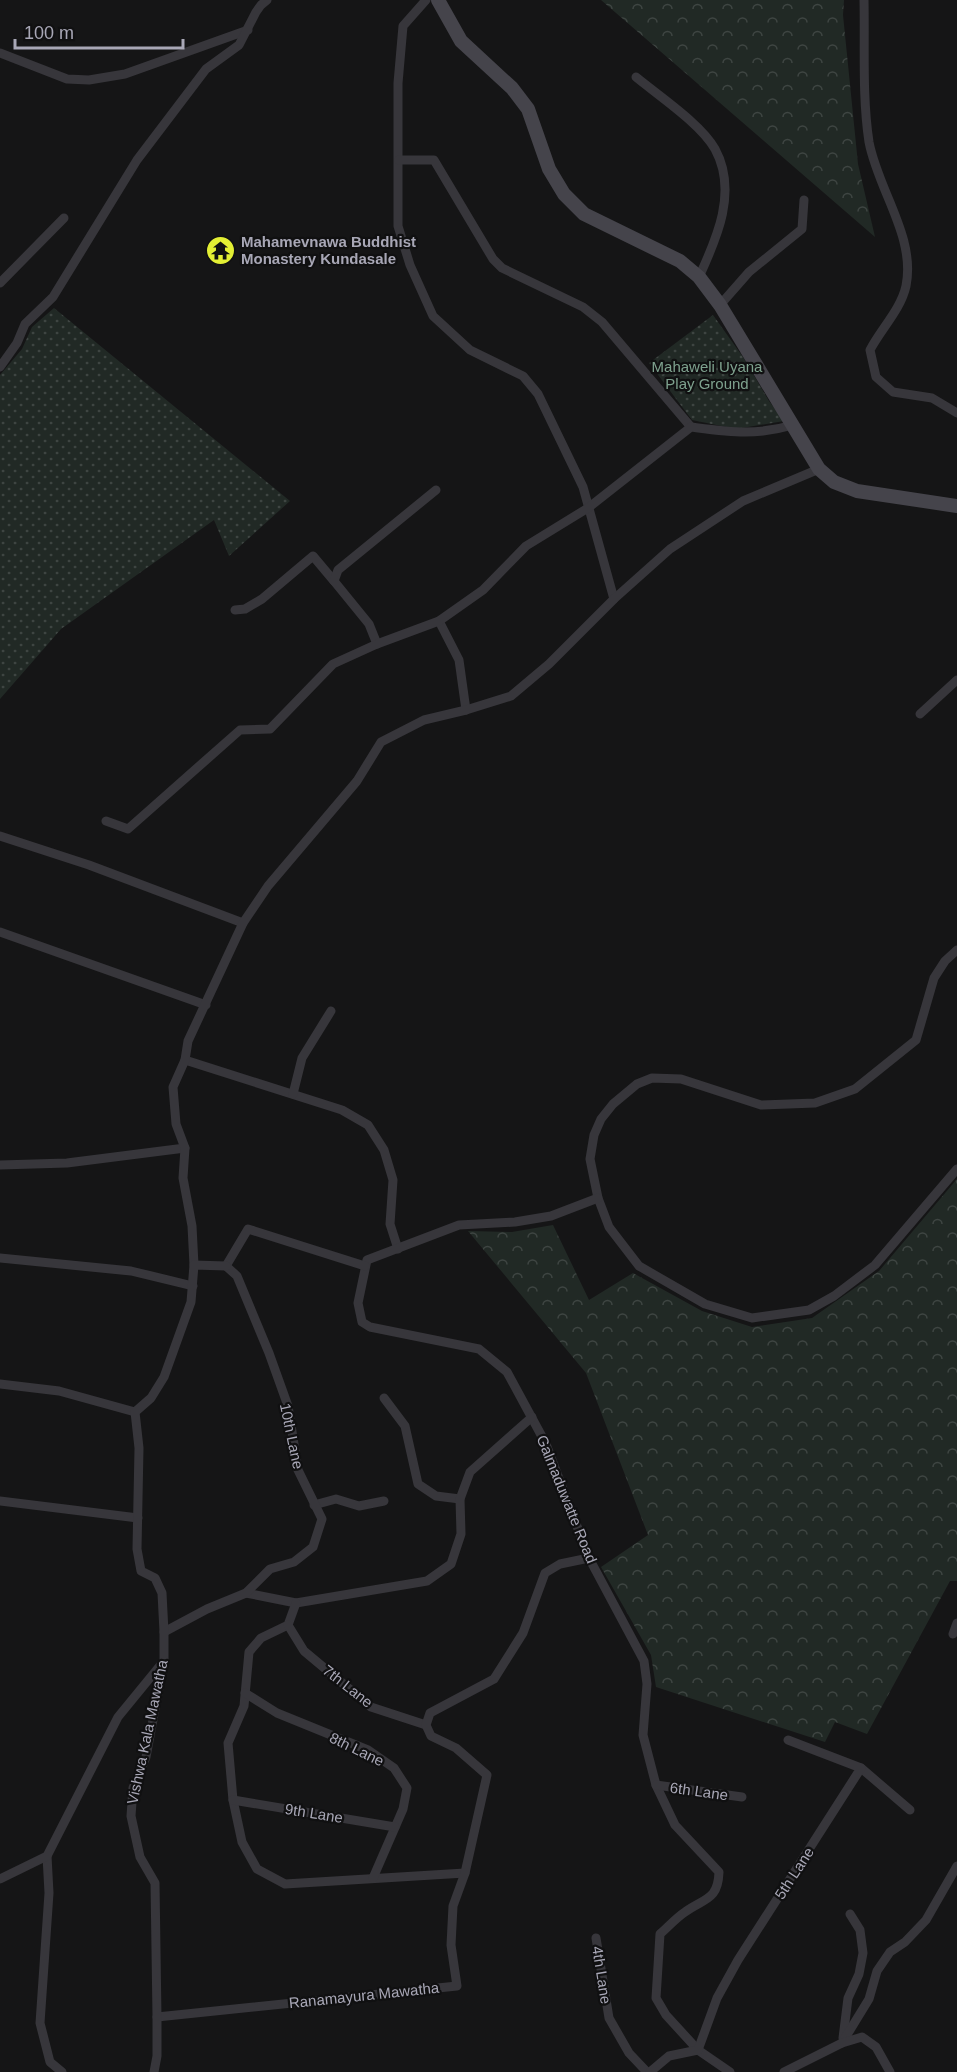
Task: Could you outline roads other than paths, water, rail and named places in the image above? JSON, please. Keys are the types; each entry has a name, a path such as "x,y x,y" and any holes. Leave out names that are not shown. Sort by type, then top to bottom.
{"street":[{"path":"0,367 17,343 25,324 53,297 137,159 206,69 239,45 256,12 267,0"},
{"path":"426,0 403,26 398,83 398,226 410,265 433,316 470,350 524,376 538,394 582,487 614,599"},
{"path":"438,0 461,41 512,88 528,109 549,169 564,195 584,214 680,261 699,277 720,305 819,469 834,482 857,491 957,506"},
{"path":"864,0 865,80 869,142 880,183 904,240 907,265 906,286 900,302 870,350 876,377 893,392 932,398 957,413"},
{"path":"0,53 67,79 89,80 125,74 248,30"},
{"path":"636,77 696,126 714,148 724,173 726,197 713,247 699,277"},
{"path":"399,160 434,160 493,259 502,268 583,307 603,322 692,427 737,433 769,432 793,425"},
{"path":"720,305 749,272 802,229 804,200"},
{"path":"0,283 64,218"},
{"path":"106,821 128,829 240,730 270,729 333,664 376,644 439,621 483,590 526,546 588,508 692,427"},
{"path":"0,1384 59,1391 135,1412 151,1398 164,1377 191,1302 193,1286 192,1226 183,1178 185,1148 176,1124 173,1087 185,1060 188,1041 243,923 268,886 357,781 381,742 424,720 512,696 670,549 743,501 819,469"},
{"path":"334,581 338,570 436,490"},
{"path":"235,609 245,609 262,599 313,556 369,624 376,644"},
{"path":"439,621 459,660 466,710"},
{"path":"920,714 957,680"},
{"path":"0,836 88,865 243,923"},
{"path":"0,932 206,1005"},
{"path":"957,950 945,961 934,978 916,1040 855,1089 815,1103 761,1105 681,1079 652,1078 637,1084 613,1104 601,1119 594,1135 590,1160 598,1198 609,1227 639,1266 705,1304 752,1318 809,1310 834,1296 875,1265 957,1169"},
{"path":"293,1094 302,1058 330,1011"},
{"path":"185,1060 342,1110 368,1125 384,1150 393,1180 390,1224 398,1249"},
{"path":"0,1165 67,1163 185,1148"},
{"path":"194,1265 226,1266 248,1228 365,1266 367,1260 459,1225 515,1222 550,1216 598,1198"},
{"path":"0,1258 130,1271 193,1286"},
{"name":"10th Lane","path":"164,1632 207,1609 246,1593 270,1569 294,1562 314,1547 322,1519 298,1470 288,1407 269,1353 237,1276 226,1266"},
{"name":"Galmaduwatte Road","path":"365,1266 358,1303 362,1322 370,1327 479,1349 507,1372 546,1444 589,1558 644,1661 647,1684 643,1735 656,1785 675,1824 719,1872 718,1886 711,1896 683,1913 660,1934 656,1998 666,2015 698,2050 730,2072"},
{"path":"384,1398 405,1426 418,1484 436,1496 460,1499"},
{"name":"Vishwa Kala Mawatha","path":"135,1412 139,1448 137,1549 141,1571 155,1578 162,1593 164,1632 164,1661 146,1756 133,1788 131,1816 140,1857 155,1883 157,2056 154,2072"},
{"path":"246,1593 296,1603 427,1581 450,1564 460,1534 460,1499 470,1472 532,1418"},
{"path":"314,1505 336,1498 359,1506 384,1501"},
{"path":"0,1501 138,1518"},
{"path":"426,1725 430,1713 494,1679 523,1634 545,1573 560,1564 589,1558"},
{"path":"296,1603 288,1625 261,1638 249,1652 244,1706 228,1743 233,1800 243,1842 257,1869 285,1884 465,1873"},
{"path":"953,1634 957,1623"},
{"name":"7th Lane","path":"288,1625 304,1651 371,1707 426,1725"},
{"path":"62,2072 50,2062 40,2023 49,1893 47,1856 118,1717 164,1661"},
{"name":"8th Lane","path":"245,1693 277,1713 368,1750 394,1768 407,1788 403,1809 373,1878"},
{"name":"Ranamayura Mawatha","path":"157,2017 457,1986 452,1945 453,1906 465,1873 487,1775 456,1748 431,1736 426,1725"},
{"path":"788,1740 861,1768 910,1810"},
{"name":"5th Lane","path":"698,2050 717,1998 738,1960 861,1768"},
{"name":"6th Lane","path":"656,1785 742,1797"},
{"name":"9th Lane","path":"233,1800 395,1827"},
{"path":"0,1879 47,1856"},
{"path":"843,2043 869,1999 877,1971 890,1952 905,1942 926,1920 957,1866"},
{"path":"843,2043 849,1998 859,1974 863,1953 860,1930 850,1914"},
{"name":"4th Lane","path":"596,1938 609,2018 629,2053 648,2072 669,2056 698,2050"},
{"path":"784,2072 843,2043 862,2037 876,2048 890,2072"}],"place":[{"name":"Mahamevnawa Buddhist Monastery Kundasale","path":"220,250"}],"park label":[{"name":"Mahaweli Uyana Play Ground","path":"707,374"}]}
